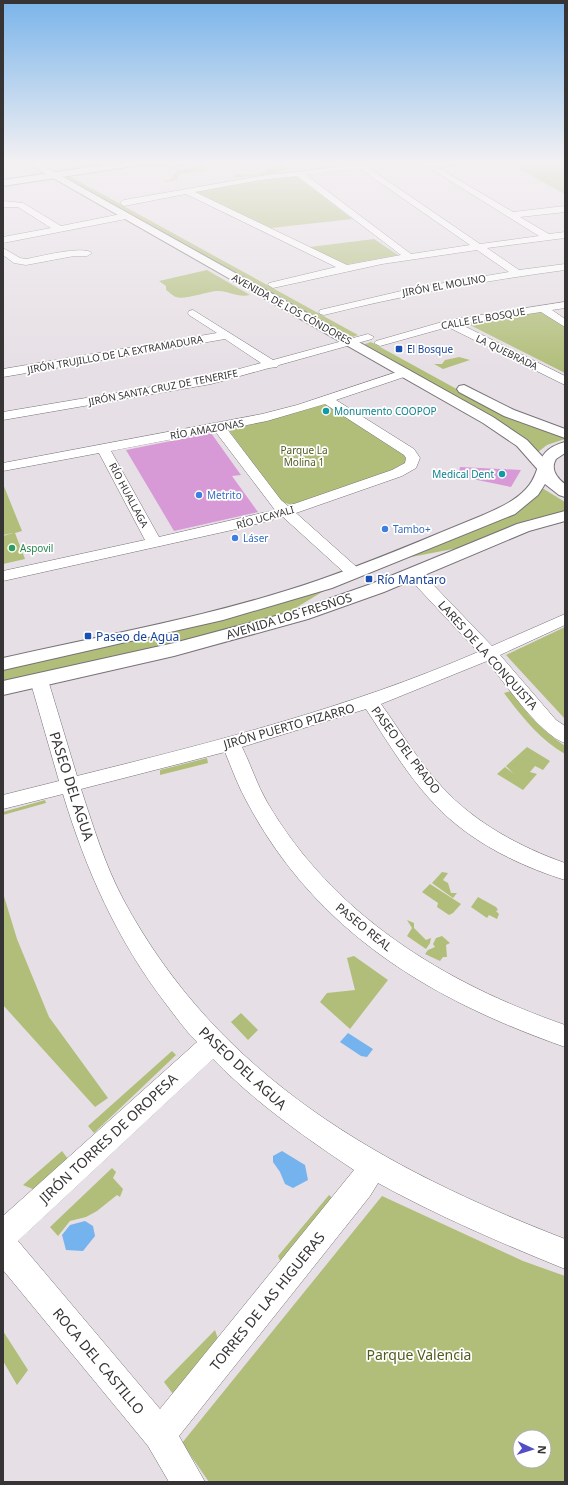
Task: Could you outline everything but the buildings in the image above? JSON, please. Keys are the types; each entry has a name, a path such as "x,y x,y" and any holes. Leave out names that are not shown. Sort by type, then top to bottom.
{"street":[{"path":"3,240 47,231"},
{"name":"AVENIDA DE LOS CÓNDORES","path":"153,231 506,430 526,447 555,484 565,492"},
{"name":"AVENIDA DE LOS CÓNDORES","path":"175,231 286,292"},
{"path":"268,231 342,268"},
{"path":"375,231 408,256"},
{"path":"457,231 517,273"},
{"path":"538,231 549,238"},
{"path":"273,285 342,268 408,256 565,235"},
{"path":"3,251 18,261 26,262 74,253 87,253"},
{"name":"JIRÓN EL MOLINO","path":"324,312 413,289 565,267"},
{"name":"CALLE EL BOSQUE","path":"380,343 449,323 565,305"},
{"name":"AVENIDA DE LOS CÓNDORES","path":"313,306 337,319"},
{"path":"542,308 565,324"},
{"path":"193,313 273,364"},
{"name":"LA QUEBRADA","path":"449,323 565,381"},
{"name":"AVENIDA DE LOS CÓNDORES","path":"355,330 393,350"},
{"name":"JIRÓN TRUJILLO DE LA EXTRAMADURA","path":"3,373 227,335"},
{"name":"JIRÓN SANTA CRUZ DE TENERIFE","path":"3,416 211,380 368,337"},
{"name":"RÍO AMAZONAS","path":"3,467 277,415 406,373"},
{"path":"454,384 509,413 565,434"},
{"name":"RÍO UCAYALI","path":"3,576 154,543 199,535 285,512 397,473 411,465 413,462 409,452 325,399"},
{"path":"220,426 248,467 285,512 354,573"},
{"name":"AVENIDA LOS FRESNOS","path":"3,664 251,607 354,573 509,510 532,492 545,470 547,458 552,453 565,447"},
{"name":"RÍO HUALLAGA","path":"103,448 154,543"},
{"name":"AVENIDA LOS FRESNOS","path":"3,688 228,635 287,619 341,601 511,532 538,522 565,516"},
{"name":"LARES DE LA CONQUISTA","path":"413,573 490,654 549,724 565,736"},
{"name":"JIRÓN PUERTO PIZARRO","path":"3,802 231,743 370,702 490,654 565,619"},
{"name":"PASEO DEL AGUA","path":"39,680 100,872 114,903 132,937 174,998 213,1042 262,1089 292,1113 372,1167 456,1211 516,1236 565,1254"},
{"name":"PASEO DEL PRADO","path":"370,702 421,775 455,811 500,843 527,857 565,872"},
{"name":"PASEO REAL","path":"231,743 260,807 277,834 296,861 343,913 389,949 436,979 514,1018 565,1036"},
{"name":"JIRÓN TORRES DE OROPESA","path":"3,1234 213,1042"},
{"name":"TORRES DE LAS HIGUERAS","path":"160,1434 360,1186 372,1167"},
{"name":"ROCA DEL CASTILLO","path":"3,1245 18,1266 160,1434 188,1482"}],"green space":[{"path":"159,231 170,231 358,335 350,338"},
{"path":"374,239 398,255 343,265 310,247"},
{"path":"207,270 250,295 241,296 216,291 180,298 166,290 166,286 159,281"},
{"path":"540,311 565,327 565,373 468,324"},
{"path":"371,342 504,415 519,422 565,437 565,439 547,445 538,452 528,441 506,426 362,345"},
{"path":"459,357 470,360 443,369 434,364 442,364 445,360"},
{"name":"Parque La Molina 1","path":"325,404 329,405 405,455 408,461 400,468 292,505 282,502 230,430"},
{"path":"3,484 22,531 15,533 25,559 3,564 3,536 13,533 3,535"},
{"path":"542,488 565,502 565,512 528,520 463,547 406,558 514,513 536,497"},
{"path":"327,589 284,615 233,629 3,683 3,670 224,619"},
{"path":"565,627 565,719 506,655"},
{"path":"511,691 535,722 565,746 565,754 547,742 524,719 504,693"},
{"path":"527,747 550,761 543,770 535,766 530,772 537,774 523,790 497,774 505,767 514,774 506,766"},
{"path":"207,758 208,763 160,775 160,770"},
{"path":"45,800 46,803 3,815 3,812"},
{"path":"442,872 448,873 443,880 448,883 451,893 457,893 453,898 432,883"},
{"path":"430,884 461,904 453,913 449,915 437,907 438,903 422,892"},
{"path":"3,893 17,939 49,1017 108,1098 95,1107 3,1005"},
{"path":"478,897 496,907 498,910 496,911 499,914 497,919 489,915 487,918 471,907"},
{"path":"407,920 414,923 414,928 426,940 431,938 426,949 407,936 412,928"},
{"path":"442,936 450,943 446,945 447,957 443,957 440,961 425,954 428,950 435,947 433,944 436,938"},
{"path":"354,956 388,980 350,1029 320,1002 327,993 355,990 347,958"},
{"path":"241,1013 258,1030 248,1040 231,1022"},
{"path":"172,1051 176,1055 94,1133 88,1126"},
{"path":"62,1151 68,1159 35,1190 23,1185"},
{"path":"112,1168 116,1172 113,1178 123,1189 120,1197 117,1195 97,1211 86,1217 70,1221 58,1236 50,1227"},
{"path":"329,1195 336,1201 282,1265 278,1256"},
{"name":"Parque Valencia","path":"382,1196 523,1261 565,1276 565,1482 209,1482 182,1443"},
{"path":"215,1330 218,1339 173,1394 164,1382"},
{"path":"3,1331 28,1370 17,1385 3,1361"}],"water":[{"path":"348,1033 373,1049 367,1057 361,1056 340,1042"},
{"path":"282,1151 305,1165 308,1180 293,1188 285,1184 280,1172 273,1162 273,1156"},
{"path":"85,1221 93,1226 95,1236 83,1251 66,1250 62,1235 70,1225"}],"place":[{"name":"El Bosque","path":"399,349"},
{"name":"Monumento COOPOP","path":"326,411"},
{"name":"Medical Dent","path":"502,474"},
{"name":"Metrito","path":"199,495"},
{"name":"Tambo+","path":"385,529"},
{"name":"Láser","path":"235,538"},
{"name":"Aspovil","path":"12,548"},
{"name":"Río Mantaro","path":"369,579"},
{"name":"Paseo de Agua","path":"88,636"}]}
